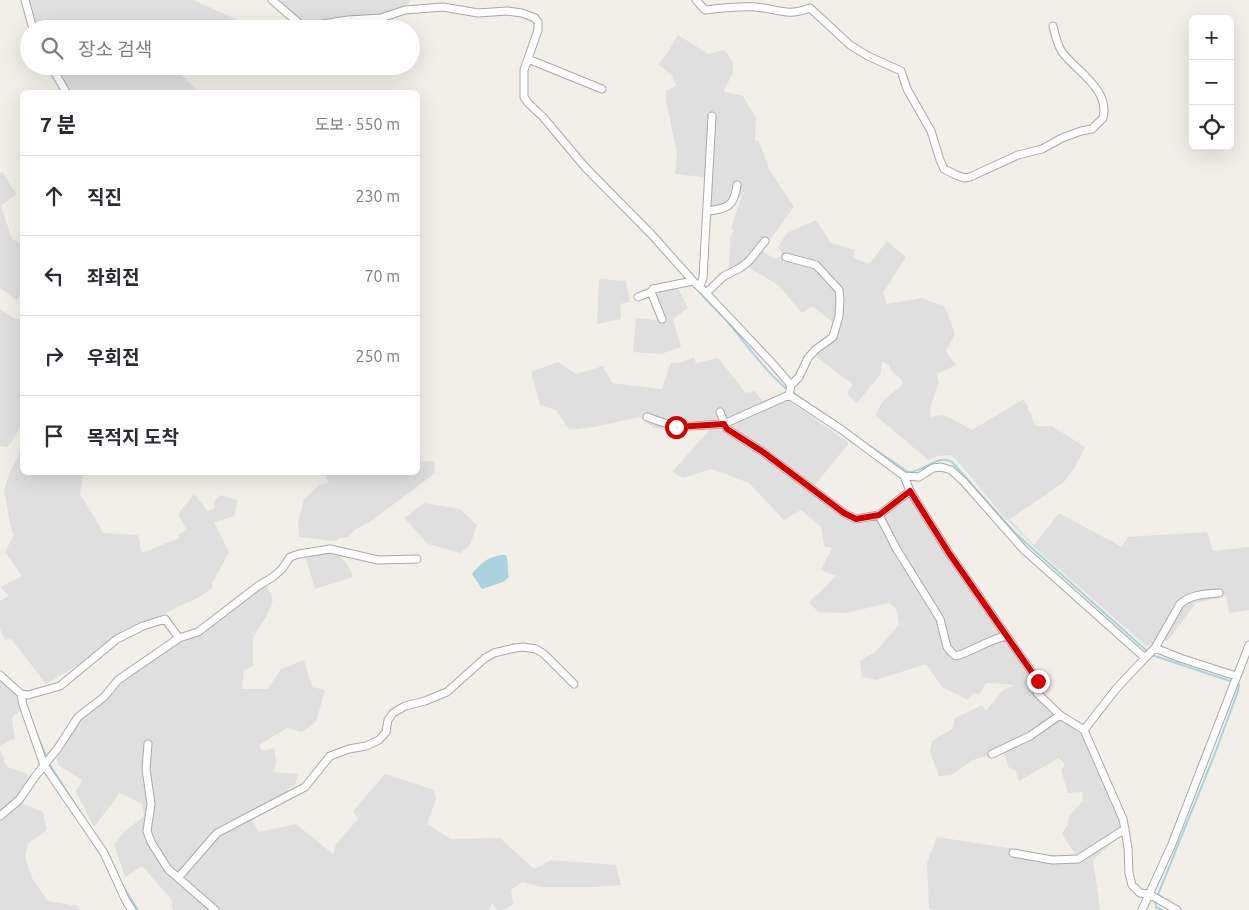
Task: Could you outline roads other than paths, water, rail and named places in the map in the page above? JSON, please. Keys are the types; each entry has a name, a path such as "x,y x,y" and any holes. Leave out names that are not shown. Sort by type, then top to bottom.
{"street":[{"path":"25,0 31,20"},
{"path":"272,0 295,20"},
{"path":"696,0 705,10 741,6 760,7 784,13 797,13 810,8 850,45 868,56 901,70 907,89 930,131 944,169 964,178 1018,155 1042,149 1062,138 1092,129 1104,118 1104,105 1097,88 1060,49 1053,26"},
{"path":"348,20 381,18 405,10 443,8 478,13 507,11 522,13 535,18 538,22 538,30 524,70 524,97 528,103 543,117 585,167 772,362 790,391 904,476 910,491 949,553 1038,681 1037,693 1060,716 1084,730 1123,819 1132,885 1140,893 1155,897 1177,910"},
{"path":"528,58 602,89"},
{"path":"57,75 65,90"},
{"path":"700,286 703,278 708,211 712,116"},
{"path":"708,211 730,205 736,197 737,185"},
{"path":"706,292 724,276 749,261 764,241"},
{"path":"647,417 676,427 724,424 790,391 808,358 815,350 833,337 839,316 840,300 839,290 816,265 786,257"},
{"path":"638,297 658,287 693,281"},
{"path":"651,292 662,319"},
{"path":"720,412 727,429 763,452 844,513 856,519 879,515 910,491"},
{"path":"904,476 919,477 933,468 941,467 951,470 964,482 1024,550 1150,653 1180,658 1235,680"},
{"path":"879,515 896,548 940,619 950,652 956,656 1006,636"},
{"path":"0,816 19,800 58,748 78,717 104,697 118,680 179,638 198,632 250,592 273,577 282,569 290,557 330,549 378,560 418,559"},
{"path":"1084,730 1116,689 1150,653 1180,604 1195,595 1220,593"},
{"path":"20,694 28,695 60,686 117,640 159,620 165,619 179,638"},
{"path":"1155,897 1154,887 1249,645"},
{"path":"178,878 217,833 305,787 330,756 348,749 366,746 379,740 386,732 388,720 393,713 405,706 425,702 447,692 464,678 475,665 490,655 523,647 538,649 574,684"},
{"path":"1241,666 1249,669"},
{"path":"0,675 20,694 44,765 104,854 132,910"},
{"path":"992,754 1030,736 1060,716"},
{"path":"148,744 146,769 151,804 147,831 151,842 168,869 215,910"},
{"path":"1013,853 1052,860 1078,859 1125,829"},
{"path":"1142,910 1155,897"}],"water":[{"path":"506,555 509,577 503,582 482,589 472,574 485,561"}],"waterway":[{"path":"698,290 727,321 764,366 788,390"},
{"path":"792,392 838,423"},
{"path":"854,435 908,472 920,470 936,461 946,460 952,462 1015,533 1148,652"},
{"path":"1152,655 1233,682"},
{"path":"1157,897 1216,751 1238,691 1239,685 1237,683"},
{"path":"25,701 31,718"},
{"path":"34,727 47,758"},
{"path":"48,762 78,809"},
{"path":"109,856 119,877"},
{"path":"123,886 138,910"},
{"path":"1155,901 1156,907 1162,910"}]}
